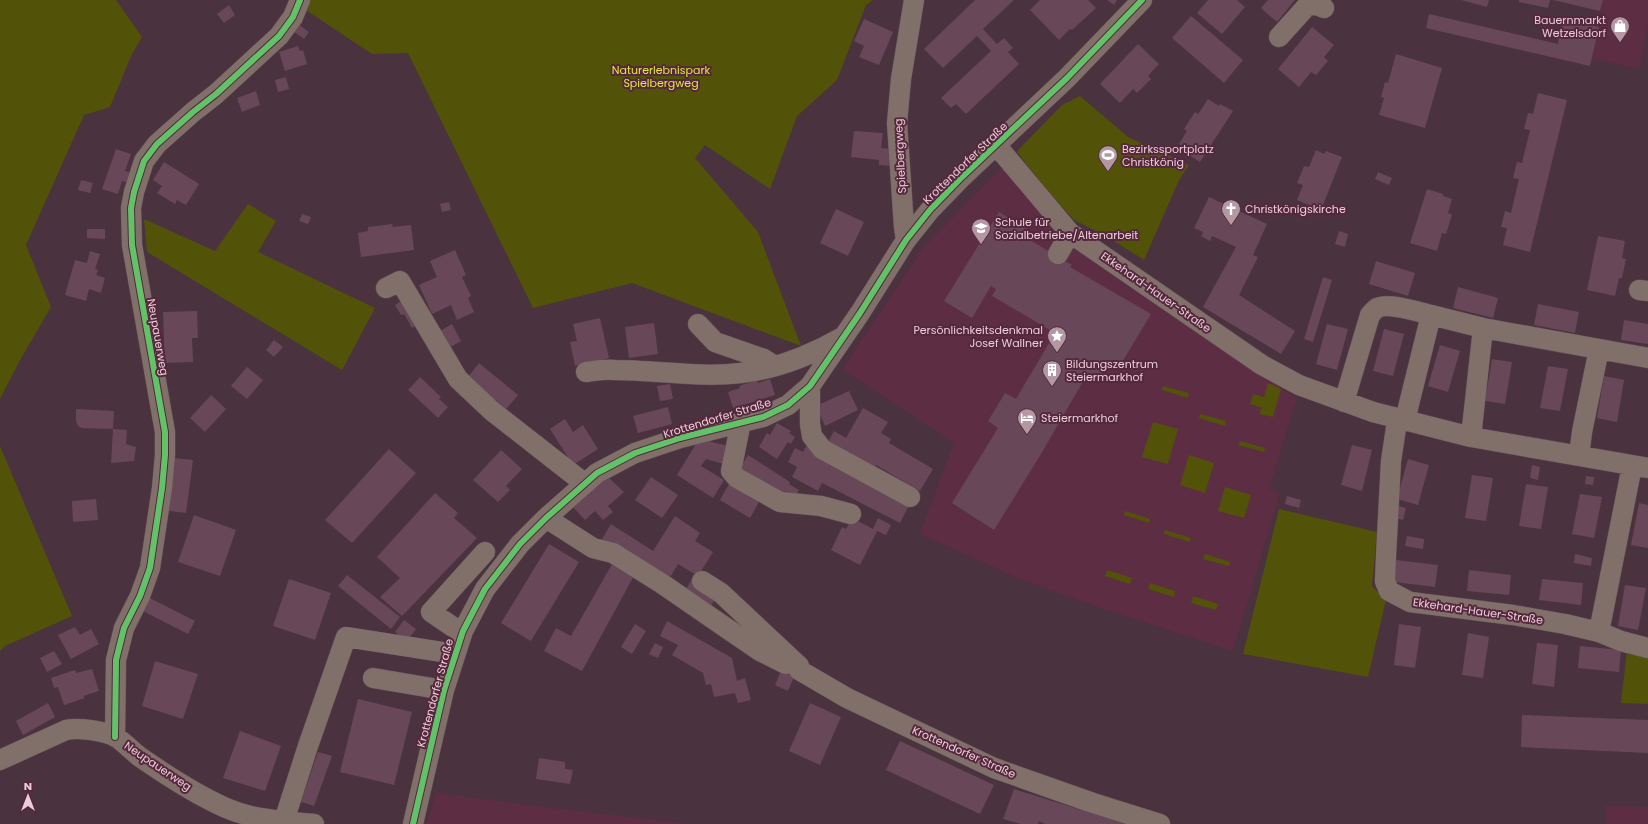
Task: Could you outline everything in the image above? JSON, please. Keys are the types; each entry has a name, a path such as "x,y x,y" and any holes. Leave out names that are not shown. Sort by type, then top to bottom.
{"street":[{"name":"Neupauerweg","path":"300,0 293,17 279,36 216,94 157,144 144,161 134,192 130,227 132,246 164,432 165,455 162,488 150,568 140,596 124,628 116,660 115,737 176,780 224,807 250,816 314,824"},
{"name":"Spielbergweg","path":"906,240 897,123 901,79 914,0"},
{"name":"Krottendorfer Straße","path":"413,824 444,690 455,654 463,631 485,589 502,564 546,518 584,483 598,473 635,453 680,438 763,417 788,405 810,386 845,336 906,240 930,210 962,177 1067,78 1142,0"},
{"path":"1279,37 1306,7 1314,4 1324,8"},
{"name":"Ekkehard-Hauer-Straße","path":"996,146 1070,233 1262,365 1299,385 1344,402 1401,420 1471,437 1640,467 1599,632"},
{"path":"1058,254 1070,233"},
{"path":"386,288 400,281 458,379 492,411 584,483"},
{"path":"1344,402 1370,315 1377,308 1388,306 1405,308 1482,328 1648,358"},
{"name":"Ekkehard-Hauer-Straße","path":"1431,315 1407,412 1396,428 1392,461 1385,581 1389,591 1410,602 1513,615 1565,624 1599,632 1621,641 1648,648"},
{"path":"698,324 715,342 764,358 770,363 771,367"},
{"path":"1471,437 1482,328"},
{"path":"586,372 612,369 691,374 742,373 771,367 818,352 845,336"},
{"path":"1579,456 1582,432 1600,349"},
{"path":"810,386 810,424 812,436 822,449 910,497"},
{"path":"741,422 731,471 737,478 780,502 821,506 851,514"},
{"name":"Krottendorfer Straße","path":"546,518 593,548 613,552 760,651 799,670 847,698 994,768 1093,803 1160,824"},
{"path":"463,631 453,627 431,612 479,547 502,564"},
{"name":"Krottendorfer Straße","path":"702,581 721,593 799,666 799,670"},
{"path":"284,821 308,746 346,637 455,654"},
{"path":"372,678 444,690"},
{"path":"0,760 66,730 75,728 86,729 115,737"}],"shaded area":[{"name":"Bauernmarkt Wetzelsdorf","path":"1603,0 1648,0 1648,26 1639,69 1592,59"},
{"path":"1005,164 1055,217 1284,377 1281,389 1297,398 1269,489 1280,493 1233,651 1106,610 1020,579 920,534 954,442 842,369 922,249"},
{"path":"436,793 535,806 689,824 426,824"},
{"path":"1605,806 1648,807 1648,824 1605,824"}],"green space":[{"path":"0,0 116,0 142,37 131,56 110,107 84,115 26,245 51,307 20,360 0,399"},
{"name":"Naturerlebnispark Spielbergweg","path":"306,0 873,0 866,5 837,80 797,116 770,189 705,145 695,158 758,232 801,346 632,283 533,308 408,53 372,54 303,8"},
{"name":"Bezirkssportplatz Christkönig","path":"1080,96 1128,137 1189,165 1179,180 1144,260 1106,236 1074,220 1054,198 1017,151 1062,105"},
{"path":"248,204 276,221 258,252 375,308 342,370 147,252 144,219 215,251"},
{"path":"1268,383 1281,389 1273,417 1259,414 1262,408 1250,404 1253,394 1264,397"},
{"path":"1163,386 1189,393 1188,398 1162,390"},
{"path":"1200,414 1226,421 1225,426 1199,418"},
{"path":"1153,422 1178,429 1168,464 1142,457"},
{"path":"1240,441 1265,448 1264,452 1238,445"},
{"path":"0,446 72,616 5,646 0,651"},
{"path":"1189,455 1214,463 1205,493 1180,485"},
{"path":"1225,487 1251,495 1244,518 1218,511"},
{"path":"1279,509 1377,532 1372,586 1386,600 1368,677 1243,654"},
{"path":"1125,511 1150,519 1149,523 1124,515"},
{"path":"1165,530 1191,538 1190,542 1164,534"},
{"path":"1205,554 1230,562 1229,566 1203,559"},
{"path":"1107,570 1132,578 1130,584 1105,576"},
{"path":"1150,583 1175,591 1174,597 1148,589"},
{"path":"1193,596 1218,604 1216,610 1191,603"},
{"path":"1627,651 1648,655 1648,704 1621,703"}],"building":[{"path":"975,0 1014,0 983,29 997,44 1004,38 1013,48 1008,52 1019,64 966,114 956,104 951,108 941,98 991,51 977,36 943,68 924,49"},
{"path":"1040,0 1088,0 1096,8 1059,40 1030,10"},
{"path":"1107,0 1117,0 1114,5"},
{"path":"1208,0 1237,0 1245,7 1222,34 1197,13"},
{"path":"1268,0 1295,0 1277,22 1261,8"},
{"path":"1461,0 1489,0 1487,7"},
{"path":"1519,0 1550,0 1548,8 1519,2"},
{"path":"1553,0 1603,0 1600,11"},
{"path":"229,5 235,15 224,23 217,14"},
{"path":"1429,14 1558,44 1563,19 1599,27 1590,66 1426,28"},
{"path":"1191,16 1243,60 1224,83 1172,38"},
{"path":"864,19 893,32 879,65 859,57 864,46 854,41"},
{"path":"298,24 309,32 304,39 293,31"},
{"path":"1312,27 1334,45 1324,57 1328,61 1316,75 1311,72 1299,87 1278,69"},
{"path":"1138,44 1159,64 1148,76 1151,79 1137,93 1133,89 1120,103 1100,84"},
{"path":"298,46 300,51 303,50 307,64 285,71 279,52"},
{"path":"1396,54 1442,68 1425,128 1379,115 1384,98 1381,97 1385,82 1388,83"},
{"path":"286,77 289,89 278,92 275,80"},
{"path":"256,91 260,105 242,112 237,98"},
{"path":"1538,93 1567,100 1530,252 1503,245 1507,228 1501,227 1505,211 1511,213 1519,179 1513,178 1517,162 1522,163 1530,130 1524,129 1528,113 1533,114"},
{"path":"1208,99 1219,106 1220,104 1233,111 1200,162 1186,153 1188,150 1179,144 1187,131 1184,129 1195,112 1198,114"},
{"path":"854,131 883,133 881,148 894,149 893,166 879,165 879,160 851,157"},
{"path":"116,149 131,154 125,171 135,174 132,184 122,181 118,194 102,189"},
{"path":"1316,150 1324,154 1326,151 1342,157 1321,210 1297,200 1303,185 1297,183 1304,166 1309,167"},
{"path":"164,162 199,184 186,205 177,200 175,204 157,193 162,186 153,180"},
{"path":"1378,172 1392,178 1389,185 1375,179"},
{"path":"81,180 93,183 90,193 78,190"},
{"path":"1427,189 1443,194 1443,196 1452,199 1448,213 1452,215 1446,234 1442,233 1437,251 1410,243"},
{"path":"1209,197 1267,224 1253,255 1258,257 1239,295 1295,331 1281,354 1203,307 1236,247 1212,236 1210,241 1201,236 1203,232 1194,228"},
{"path":"449,202 451,210 442,212 440,204"},
{"path":"836,209 864,222 848,256 820,243"},
{"name":"Bildungszentrum Steiermarkhof","path":"999,212 1027,229 1023,236 1072,265 1070,267 1151,314 1118,369 1110,365 1101,380 1088,373 1041,454 994,530 952,503 998,428 988,421 1005,393 1016,399 1055,333 992,296 996,289 991,286 972,318 944,301"},
{"path":"302,214 311,217 308,224 299,221"},
{"path":"392,224 393,227 411,225 414,250 361,257 358,233 368,231 368,227"},
{"path":"87,229 105,229 105,239 87,238"},
{"path":"1339,231 1348,234 1345,247 1335,244"},
{"path":"1598,236 1625,241 1622,258 1626,259 1622,278 1619,278 1615,296 1587,290"},
{"path":"455,250 466,275 462,277 471,296 468,298 474,312 457,320 451,305 432,314 419,285 437,277 430,261"},
{"path":"90,251 100,254 95,269 98,270 96,275 105,278 101,293 89,289 86,301 65,295 75,260 87,263"},
{"path":"1376,261 1415,273 1408,296 1369,284"},
{"path":"1323,277 1332,280 1313,342 1304,339"},
{"path":"1458,287 1498,298 1493,318 1453,308"},
{"path":"404,299 421,322 412,328 404,314 401,315 395,305"},
{"path":"1538,304 1579,312 1575,333 1534,325"},
{"path":"197,311 198,338 192,338 193,362 165,363 163,312"},
{"path":"600,318 609,358 575,366 570,342 577,341 573,324"},
{"path":"1624,320 1648,324 1648,344 1621,340"},
{"path":"654,323 658,354 629,358 625,327"},
{"path":"452,324 461,341 449,348 440,331"},
{"path":"1327,324 1348,329 1337,370 1316,364"},
{"path":"1384,329 1404,334 1393,376 1373,371"},
{"path":"274,340 283,347 274,357 266,350"},
{"path":"1440,345 1460,351 1448,392 1428,386"},
{"path":"1492,359 1512,362 1505,404 1485,401"},
{"path":"479,363 518,395 506,409 496,400 494,402 468,377"},
{"path":"1548,366 1568,369 1560,411 1540,408"},
{"path":"247,367 263,380 247,399 231,386"},
{"path":"1604,376 1624,380 1617,422 1597,418"},
{"path":"420,377 441,397 439,399 448,407 438,418 408,390"},
{"path":"770,379 775,395 733,408 728,392 740,388 739,386 757,380 758,383"},
{"path":"670,384 673,399 660,401 657,386"},
{"path":"849,391 858,410 825,426 816,406"},
{"path":"211,395 226,409 205,432 190,418"},
{"path":"668,407 672,424 638,433 633,416"},
{"path":"863,408 888,422 881,433 891,439 889,443 933,469 920,491 876,465 872,472 826,445 834,431 846,438"},
{"path":"76,409 114,411 113,429 82,428 78,426 76,421"},
{"path":"565,419 573,432 583,425 598,449 573,465 550,429"},
{"path":"777,423 791,431 789,433 795,437 791,444 788,442 777,459 759,447 767,433 770,435"},
{"path":"113,429 127,430 126,444 136,447 134,461 111,463"},
{"path":"699,439 733,447 727,465 706,459 701,466 724,480 713,498 677,475"},
{"path":"807,445 910,503 900,523 822,483 818,491 792,477 797,467 788,462 795,448 803,452"},
{"path":"1352,445 1372,450 1362,491 1341,485"},
{"path":"389,449 416,473 352,543 325,520"},
{"path":"501,450 522,469 506,486 510,490 498,502 473,480"},
{"path":"748,455 790,482 789,484 799,490 794,498 785,491 782,496 739,470"},
{"path":"174,458 193,460 186,513 169,511"},
{"path":"1408,459 1429,465 1418,505 1397,499"},
{"path":"1532,465 1540,467 1538,480 1530,478"},
{"path":"1472,475 1493,478 1486,521 1465,518"},
{"path":"1586,476 1594,477 1593,485 1585,484"},
{"path":"608,477 624,492 608,506 613,512 603,520 595,511 585,520 572,506"},
{"path":"651,477 678,495 662,518 635,500"},
{"path":"730,482 760,500 750,518 720,500"},
{"path":"1526,484 1548,487 1541,529 1519,526"},
{"path":"435,493 458,513 454,518 477,538 402,616 380,597 400,578 377,557"},
{"path":"1580,494 1602,497 1594,538 1572,534"},
{"path":"1287,496 1301,500 1299,508 1285,504"},
{"path":"96,499 98,520 73,522 72,501"},
{"path":"1639,503 1648,505 1648,548 1631,545"},
{"path":"1399,506 1406,508 1403,520 1396,518"},
{"path":"194,515 236,530 220,576 178,562"},
{"path":"675,516 700,533 695,541 713,552 698,576 678,564 668,581 602,539 611,524 653,551"},
{"path":"852,518 873,529 878,518 891,525 886,535 877,531 860,565 831,550 842,527 846,529"},
{"path":"1407,536 1424,539 1423,549 1405,546"},
{"path":"549,544 579,562 531,641 501,623"},
{"path":"1575,554 1592,558 1591,566 1574,563"},
{"path":"615,559 636,572 582,671 544,651 556,628 571,636"},
{"path":"1396,560 1438,565 1435,587 1394,582"},
{"path":"1469,570 1511,575 1509,595 1467,591"},
{"path":"347,575 400,617 391,629 338,586"},
{"path":"289,579 331,593 315,640 273,626"},
{"path":"692,579 718,595 710,607 685,591"},
{"path":"1542,579 1583,583 1581,605 1539,600"},
{"path":"1625,585 1646,588 1638,630 1618,626"},
{"path":"146,596 195,621 188,634 139,609"},
{"path":"404,620 416,629 407,641 395,632"},
{"path":"667,621 732,658 737,681 745,678 751,700 738,703 735,693 714,697 711,684 706,685 703,673 672,655 678,645 660,636"},
{"path":"635,624 646,631 632,654 621,647"},
{"path":"1399,624 1421,627 1415,668 1394,665"},
{"path":"75,627 80,635 91,629 99,644 71,659 58,635"},
{"path":"1468,633 1489,637 1483,678 1462,675"},
{"path":"655,643 663,647 658,658 649,654"},
{"path":"1537,643 1558,645 1554,687 1532,684"},
{"path":"1580,646 1621,650 1619,672 1578,668"},
{"path":"54,651 62,664 47,672 40,658"},
{"path":"155,661 198,674 183,719 142,706"},
{"path":"92,669 99,691 83,696 85,698 64,705 58,687 54,688 51,678 75,670 76,673"},
{"path":"781,671 794,677 788,691 775,685"},
{"path":"358,699 412,712 394,785 340,772"},
{"path":"48,703 55,717 23,735 16,721"},
{"path":"810,703 841,717 820,765 789,751"},
{"path":"1522,715 1648,720 1648,753 1521,747"},
{"path":"240,731 281,746 265,791 223,778"},
{"path":"900,741 994,785 980,814 886,770"},
{"path":"318,752 332,756 314,806 301,802"},
{"path":"539,758 565,762 565,769 573,770 570,784 536,779"},
{"path":"1014,789 1126,824 1045,824 1039,821 1038,824 1021,824 1003,819"}],"cycle path":[{"path":"115,737 116,660 124,628 140,596 150,568 162,488 165,455 165,432 132,245 131,208 134,192 144,161 157,144 216,94 279,36 293,17 300,0"},
{"path":"413,824 444,690 463,631 485,589 520,544 546,518 597,473 635,453 680,438 763,417 788,405 810,386 860,313 906,240 930,210 962,177 1067,78 1142,0"}],"place":[{"name":"Bauernmarkt Wetzelsdorf","path":"1620,43"},
{"name":"Bezirkssportplatz Christkönig","path":"1108,172"},
{"name":"Christkönigskirche","path":"1231,226"},
{"name":"Schule für Sozialbetriebe/Altenarbeit","path":"981,245"},
{"name":"Persönlichkeitsdenkmal Josef Wallner","path":"1057,353"},
{"name":"Bildungszentrum Steiermarkhof","path":"1052,387"},
{"name":"Steiermarkhof","path":"1027,435"}]}
